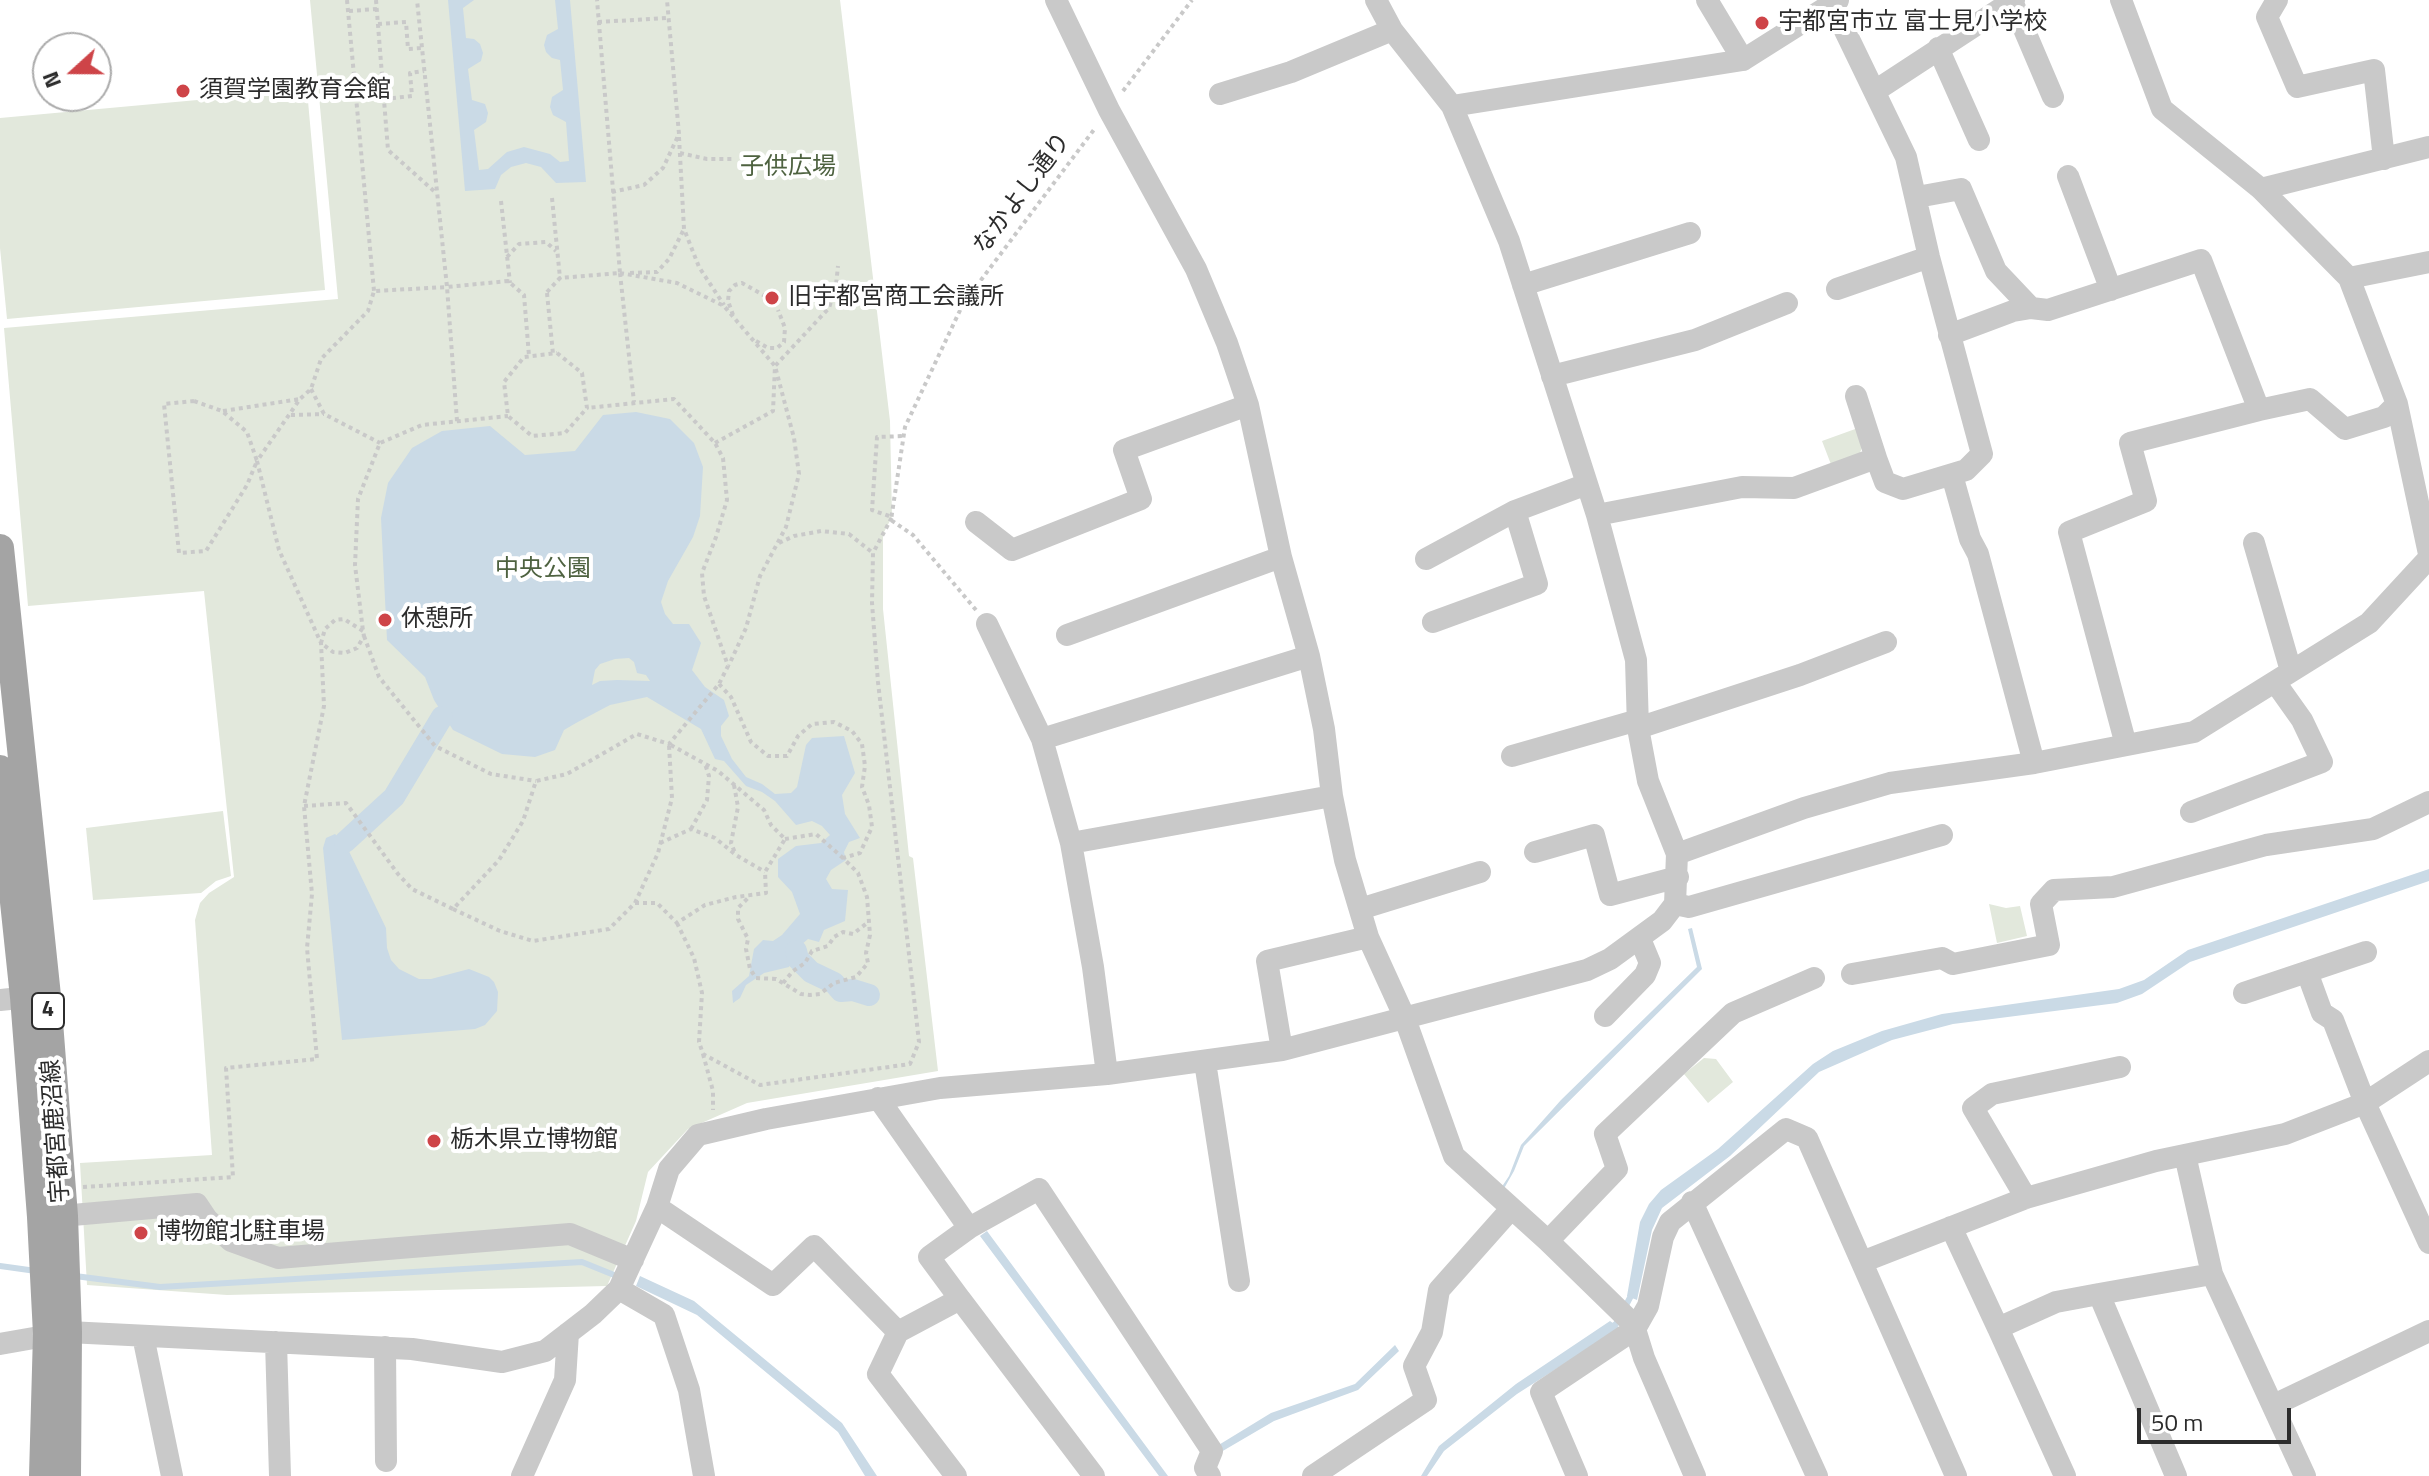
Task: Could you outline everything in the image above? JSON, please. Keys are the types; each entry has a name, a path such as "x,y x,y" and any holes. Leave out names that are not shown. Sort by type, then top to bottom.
{"main road":[{"name":"宇都宮鹿沼線","path":"0,548 12,831 24,998 56,1207 58,1333 67,1476"},
{"name":"宇都宮鹿沼線","path":"0,769 12,831"},
{"name":"宇都宮鹿沼線","path":"43,1476 58,1333"}],"street":[{"path":"1056,0 1109,110 1196,269 1227,343 1248,405 1281,557 1309,656 1345,860 1368,937 1404,1016 1454,1156 1548,1241 1632,1324 1695,1476"},
{"path":"0,1344 58,1333 143,1336 385,1347 502,1362 545,1351 619,1289 657,1207 669,1169 698,1135 940,1088 1107,1074 1282,1050 1587,970 1610,959 1662,921 1675,904 1677,854 1648,781 1638,724 1636,660 1597,515 1509,241 1452,106 1392,30 1376,0"},
{"path":"1707,0 1743,60"},
{"path":"1875,91 2013,0 2053,97"},
{"path":"1677,854 1804,808 1890,783 2034,763 2194,732 2369,623 2429,556 2397,404 2349,278 2261,189 2162,109 2121,0"},
{"path":"2277,0 2267,17 2297,87 2374,70 2384,159"},
{"path":"1452,106 1743,60 1835,2 1906,157 1929,257 1982,454 1966,470 1952,475 1903,489 1885,482 1856,396"},
{"path":"1220,94 1291,72 1392,30"},
{"path":"1938,48 1979,140"},
{"path":"2261,189 2429,147"},
{"path":"2068,176 2111,290"},
{"path":"1917,197 1961,189 1996,271 2031,308"},
{"path":"1523,285 1690,233"},
{"path":"1837,289 1929,257"},
{"path":"1949,335 2013,311 2031,308 2048,310 2201,260 2259,410"},
{"path":"2349,278 2429,262"},
{"path":"1552,376 1695,340 1787,303"},
{"path":"2126,745 2069,532 2146,501 2130,443 2310,399 2345,429 2384,417 2397,404"},
{"path":"976,522 1012,550 1141,499 1124,450 1248,405"},
{"path":"1597,515 1742,487 1794,488 1876,458"},
{"path":"1952,475 1970,539 1978,554 2034,763"},
{"path":"1426,559 1515,511 1587,484"},
{"path":"1433,622 1537,584 1515,511"},
{"path":"2191,812 2322,762 2283,676 2254,543"},
{"path":"1067,635 1281,557"},
{"path":"987,624 1042,739 1071,843 1093,967 1107,1074"},
{"path":"1512,756 1638,724 1800,675 1886,642"},
{"path":"1042,739 1309,656"},
{"path":"1071,843 1332,796"},
{"path":"1852,974 1942,958 1953,964 2049,945 2041,904 2054,890 2113,887 2266,845 2373,829 2429,802"},
{"path":"1535,852 1594,835 1610,895 1678,877"},
{"path":"1675,904 1689,907 1942,835"},
{"path":"1360,909 1480,872"},
{"path":"1282,1050 1267,961 1368,937"},
{"path":"1605,1016 1645,975 1650,963 1640,939"},
{"path":"2244,993 2366,952"},
{"path":"2307,972 2322,1013 2333,1020 2365,1103 2429,1243"},
{"path":"1548,1241 1617,1169 1605,1134 1733,1013 1814,978"},
{"path":"1862,1262 2026,1198 2185,1155 2285,1134 2365,1103 2429,1061"},
{"path":"1205,1062 1239,1281"},
{"path":"2026,1198 1973,1108 1992,1094 2120,1067"},
{"path":"878,1098 969,1228"},
{"path":"1577,1476 1541,1392 1632,1324 1648,1306 1663,1237 1670,1222 1786,1129 1807,1138 1956,1476"},
{"path":"2185,1155 2212,1274 2305,1476"},
{"path":"1094,1476 929,1257 969,1228 1039,1189 1212,1451 1205,1468 1210,1476"},
{"path":"1692,1202 1817,1476"},
{"path":"56,1207 197,1204 207,1219 231,1241 278,1258 570,1234 633,1260"},
{"path":"657,1207 773,1285 814,1246 898,1332"},
{"path":"1313,1476 1426,1400 1414,1366 1432,1332 1439,1290 1511,1209"},
{"path":"1951,1227 2065,1476"},
{"path":"1998,1328 2056,1302 2212,1274"},
{"path":"619,1289 664,1315 689,1390 704,1476"},
{"path":"2099,1294 2176,1476"},
{"path":"956,1476 878,1374 898,1332 960,1299"},
{"path":"2274,1405 2429,1331"},
{"path":"522,1476 565,1380 568,1333"},
{"path":"143,1336 172,1476"},
{"path":"276,1342 280,1476"},
{"path":"385,1347 386,1461"}],"path":[{"path":"347,0 374,291 368,311 321,359 311,389 300,399 257,461 247,485 206,551 179,553 164,404 194,401 222,411 247,432 257,461 279,550 321,643 333,652 345,653 357,648 363,633"},
{"path":"376,0 388,150 436,194"},
{"path":"417,0 447,287 457,421"},
{"path":"597,0 612,192 634,402"},
{"path":"304,806 346,803 412,889 500,931 533,941 609,929 635,903 660,843 672,798 669,744 719,684 728,666 746,628 760,576 786,527 799,474 794,438 775,366 724,306 699,267 684,229 667,0"},
{"name":"なかよし通り","path":"873,553 892,518 905,427 963,304 1192,0"},
{"path":"349,11 377,9"},
{"path":"598,22 668,18"},
{"path":"378,24 406,22 408,49 422,48"},
{"path":"384,99 412,96 410,73 425,71"},
{"path":"612,192 644,185 663,168 679,134"},
{"path":"680,153 707,159 735,159"},
{"path":"552,198 560,278"},
{"path":"501,201 508,281 524,295 529,356"},
{"path":"553,354 547,292 560,278 657,272 669,259 684,229"},
{"path":"506,258 519,244 546,242 558,253"},
{"path":"715,443 773,411 775,366 829,308 838,266"},
{"path":"620,273 677,283 724,306"},
{"path":"374,291 508,281"},
{"path":"736,320 728,301 729,291 735,285 742,283 765,296"},
{"path":"751,338 768,348 777,348 784,342 785,328 778,310"},
{"path":"587,408 582,373 557,353 524,357 504,382 508,416 532,436 565,433 587,408 674,399 715,443 723,458 727,500 702,573 704,596 728,666"},
{"path":"311,389 324,414"},
{"path":"222,411 300,399"},
{"path":"289,415 324,414 380,443"},
{"path":"508,416 422,425 380,443 358,499 355,565 363,633 379,677 435,746 491,774 536,781 567,774 637,734 669,744 705,764 764,810 771,825 785,839"},
{"path":"904,436 877,437 872,510 892,518 913,535 987,624"},
{"path":"703,1054 760,1085 910,1064 919,1042 878,682 872,603 873,553 849,534 821,531 794,536 777,544"},
{"path":"56,1207 233,1177 226,1068 317,1059 307,948 312,894 304,806 324,706 321,643 325,629 335,620 344,619 363,633"},
{"path":"719,684 731,697 751,742 768,756 787,756 798,736 812,724 834,722 852,731 862,744 865,766 862,787 869,805 872,827 860,853 843,858"},
{"path":"660,843 691,829 707,800 709,776 705,764"},
{"path":"453,909 499,860 523,821 536,781"},
{"path":"734,785 738,807 731,843 736,855"},
{"path":"691,829 715,838 765,872"},
{"path":"677,923 705,905 751,895 766,893 765,872 785,839 816,834 858,873 867,897 870,935 866,953 868,963 856,977 834,983 820,994 801,994 776,979 756,978 750,969 746,949 748,939 738,919 738,908 751,895"},
{"path":"635,903 657,903 677,923 694,958 702,993 699,1042 713,1091 712,1132"},
{"path":"783,983 805,963 812,951 828,946 834,937 843,932 853,934 867,922"}],"green space":[{"name":"中央公園","path":"310,0 840,0 890,421 892,517 883,534 883,609 909,856 913,858 938,1071 747,1103 688,1129 648,1172 636,1221 607,1286 227,1295 87,1285 80,1163 212,1155 195,920 200,903 209,893 234,877 204,591 28,606 4,328 338,299"},
{"path":"307,90 325,290 7,319 0,248 0,118 66,112 112,112 112,108"},
{"path":"1858,428 1863,445 1858,458 1832,467 1822,441"},
{"path":"223,811 231,876 216,881 201,893 93,900 86,828"},
{"path":"1989,904 2006,908 2020,906 2027,936 1997,943"},
{"path":"1704,1058 1716,1059 1733,1082 1708,1103 1684,1074"}],"water":[{"path":"448,0 474,0 463,8 466,38 480,44 483,53 481,61 468,69 472,100 485,104 488,113 486,122 474,130 479,170 488,169 507,152 524,147 550,154 560,162 569,161 566,122 553,115 550,107 552,97 563,90 560,60 552,58 544,45 547,35 558,29 555,0 570,0 586,182 556,183 541,167 526,163 511,167 501,175 495,189 465,191"},
{"path":"636,412 670,419 694,443 703,467 700,516 661,602 673,624 689,624 701,643 692,670 705,687 724,700 729,716 721,726 721,736 732,759 746,777 775,794 791,793 797,787 806,745 812,738 844,736 855,773 842,795 845,814 860,838 849,842 844,852 846,860 831,870 826,879 832,889 848,890 845,921 824,930 819,942 808,939 795,950 789,967 764,973 746,985 740,998 733,1003 732,991 749,976 754,949 763,940 773,941 782,935 800,914 792,892 778,877 778,859 796,846 821,843 830,835 822,826 812,821 796,825 775,801 746,786 724,761 715,759 701,729 647,697 610,705 576,723 564,730 555,750 535,757 502,754 453,730 434,700 425,677 387,640 381,518 388,483 412,448 442,431 490,426 525,455 575,451 603,415","holes":["629,658 634,662 637,673 646,675 650,681 600,681 592,685 595,670 600,664"]},
{"path":"335,834 345,843 386,928 391,960 399,969 419,979 469,969 489,977 498,992 497,1011 485,1025 475,1029 342,1040 323,848 326,838"},
{"path":"2429,869 2429,881 2190,962 2142,994 2117,1003 1953,1024 1892,1040 1819,1072 1730,1156 1662,1208 1652,1230 1637,1300 1627,1296 1640,1222 1649,1204 1661,1190 1718,1149 1813,1064 1833,1051 1882,1031 1942,1014 2119,989 2144,980 2188,950"},
{"path":"1692,928 1702,969 1524,1146 1514,1171 1502,1192 1499,1191 1509,1176 1521,1145 1561,1100 1697,967 1688,929"},
{"path":"987,1231 1168,1476 1159,1476 980,1236"},
{"path":"640,1276 694,1301 842,1423 877,1476 865,1476 838,1432 697,1315 636,1286"},
{"path":"1610,1321 1620,1328 1517,1394 1444,1451 1427,1476 1421,1476 1439,1446 1516,1384"},
{"path":"1395,1345 1399,1351 1358,1390 1274,1421 1221,1452 1217,1446 1271,1413 1355,1384"}],"waterway":[{"path":"345,842 394,797 442,717"},
{"path":"796,951 798,959 811,972 834,983 841,991 853,990 869,995"},
{"path":"75,1276 160,1287 582,1262 619,1277"},
{"path":"0,1266 36,1271"},
{"path":"1609,1329 1616,1324 1633,1292"}],"place":[{"name":"宇都宮市立 富士見小学校","path":"1762,23"},
{"name":"須賀学園教育会館","path":"183,91"},
{"name":"旧宇都宮商工会議所","path":"772,298"},
{"name":"休憩所","path":"385,620"},
{"name":"栃木県立博物館","path":"434,1141"},
{"name":"博物館北駐車場","path":"141,1233"}],"park label":[{"name":"子供広場","path":"788,168"}]}
